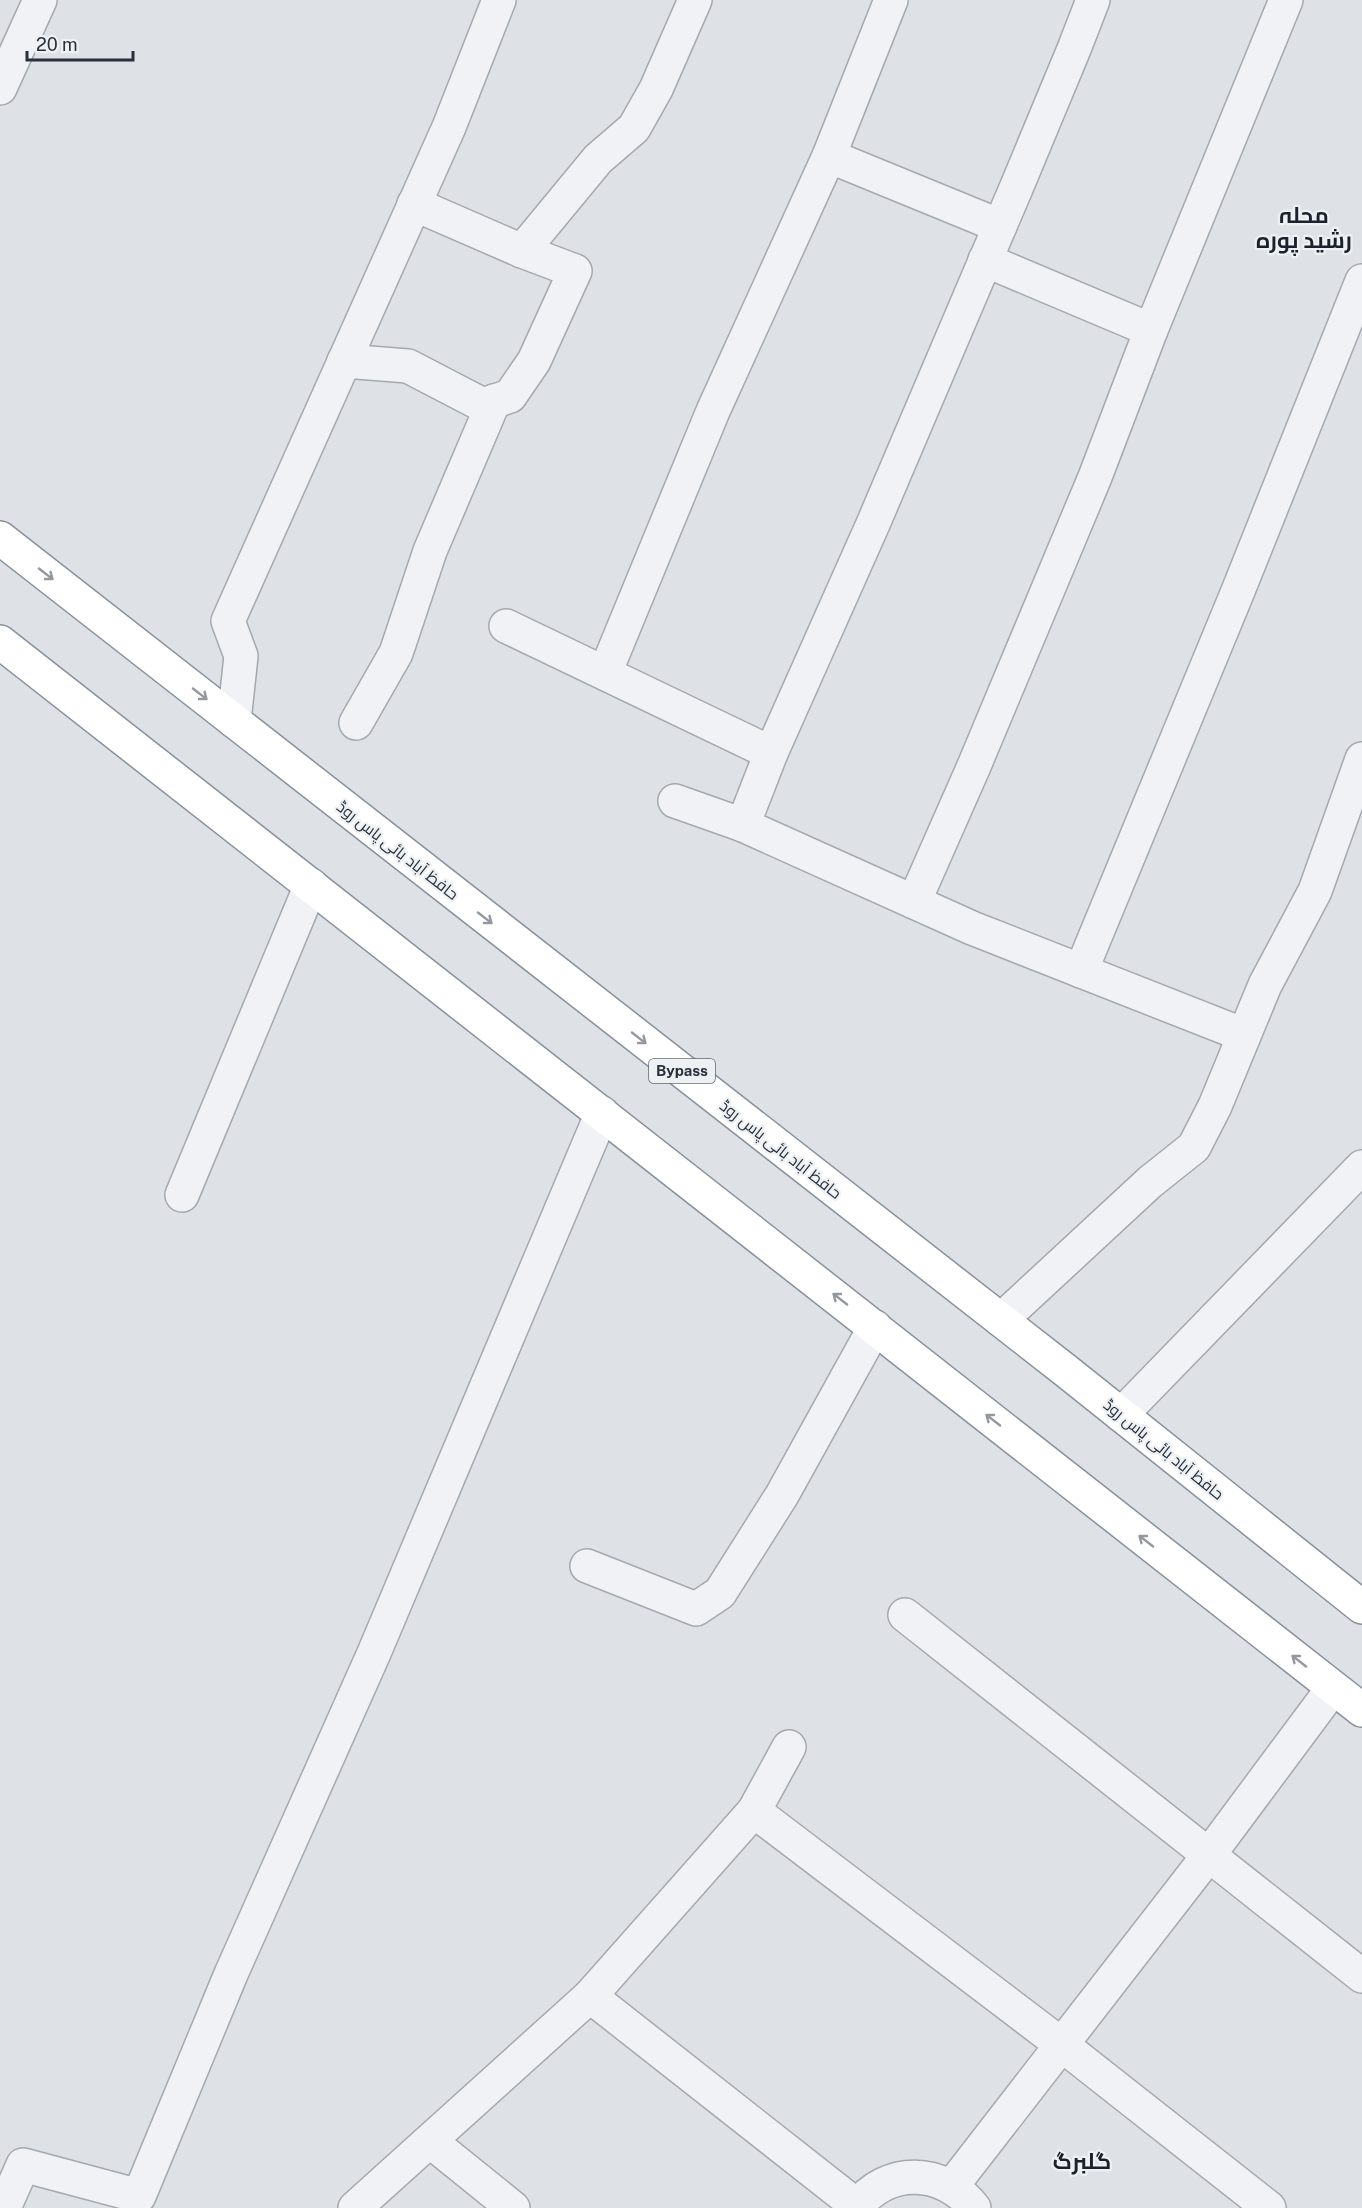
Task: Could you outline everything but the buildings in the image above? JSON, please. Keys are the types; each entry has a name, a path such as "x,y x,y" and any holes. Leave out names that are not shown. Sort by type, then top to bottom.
{"highway":[{"name":"حافظ آباد بائی پاس روڈ","path":"0,538 1001,1320 1362,1607"},
{"path":"0,642 1362,1710"}],"street":[{"path":"0,88 40,0"},
{"path":"234,721 242,656 228,621 449,128 499,0"},
{"path":"522,251 598,159 634,128 656,89 695,0"},
{"path":"605,674 713,411 829,156 891,0"},
{"path":"743,825 771,753 873,524 1000,226 1093,0"},
{"path":"914,902 1086,499 1151,330 1286,0"},
{"path":"829,156 1000,226"},
{"path":"344,361 408,366 483,405 510,396 534,360 575,271 522,251 414,204"},
{"path":"985,260 1151,330"},
{"path":"1081,971 1238,591 1362,281"},
{"path":"356,723 396,653 430,551 494,401"},
{"path":"506,626 771,753"},
{"path":"1001,1320 1150,1182 1194,1147 1215,1106 1265,985 1315,891 1362,759"},
{"path":"675,801 743,825 972,928 1244,1035"},
{"path":"183,1195 311,885"},
{"path":"4,2208 23,2165 140,2196 231,1974 370,1664 602,1113"},
{"path":"1121,1415 1362,1167"},
{"path":"587,1566 696,1609 720,1593 782,1495 875,1327"},
{"path":"905,1615 1362,1976"},
{"path":"590,1996 856,2207 869,2193 884,2183 918,2176 935,2179 963,2197 1062,2045 1208,1856 1333,1688"},
{"path":"355,2208 590,1996 754,1811 789,1747"},
{"path":"754,1811 1062,2045 1269,2208"},
{"path":"430,2141 513,2208"}],"district":[{"name":"محلہ رشید پورہ","path":"1304,228"},
{"name":"گلبرگ","path":"1082,2161"}]}
